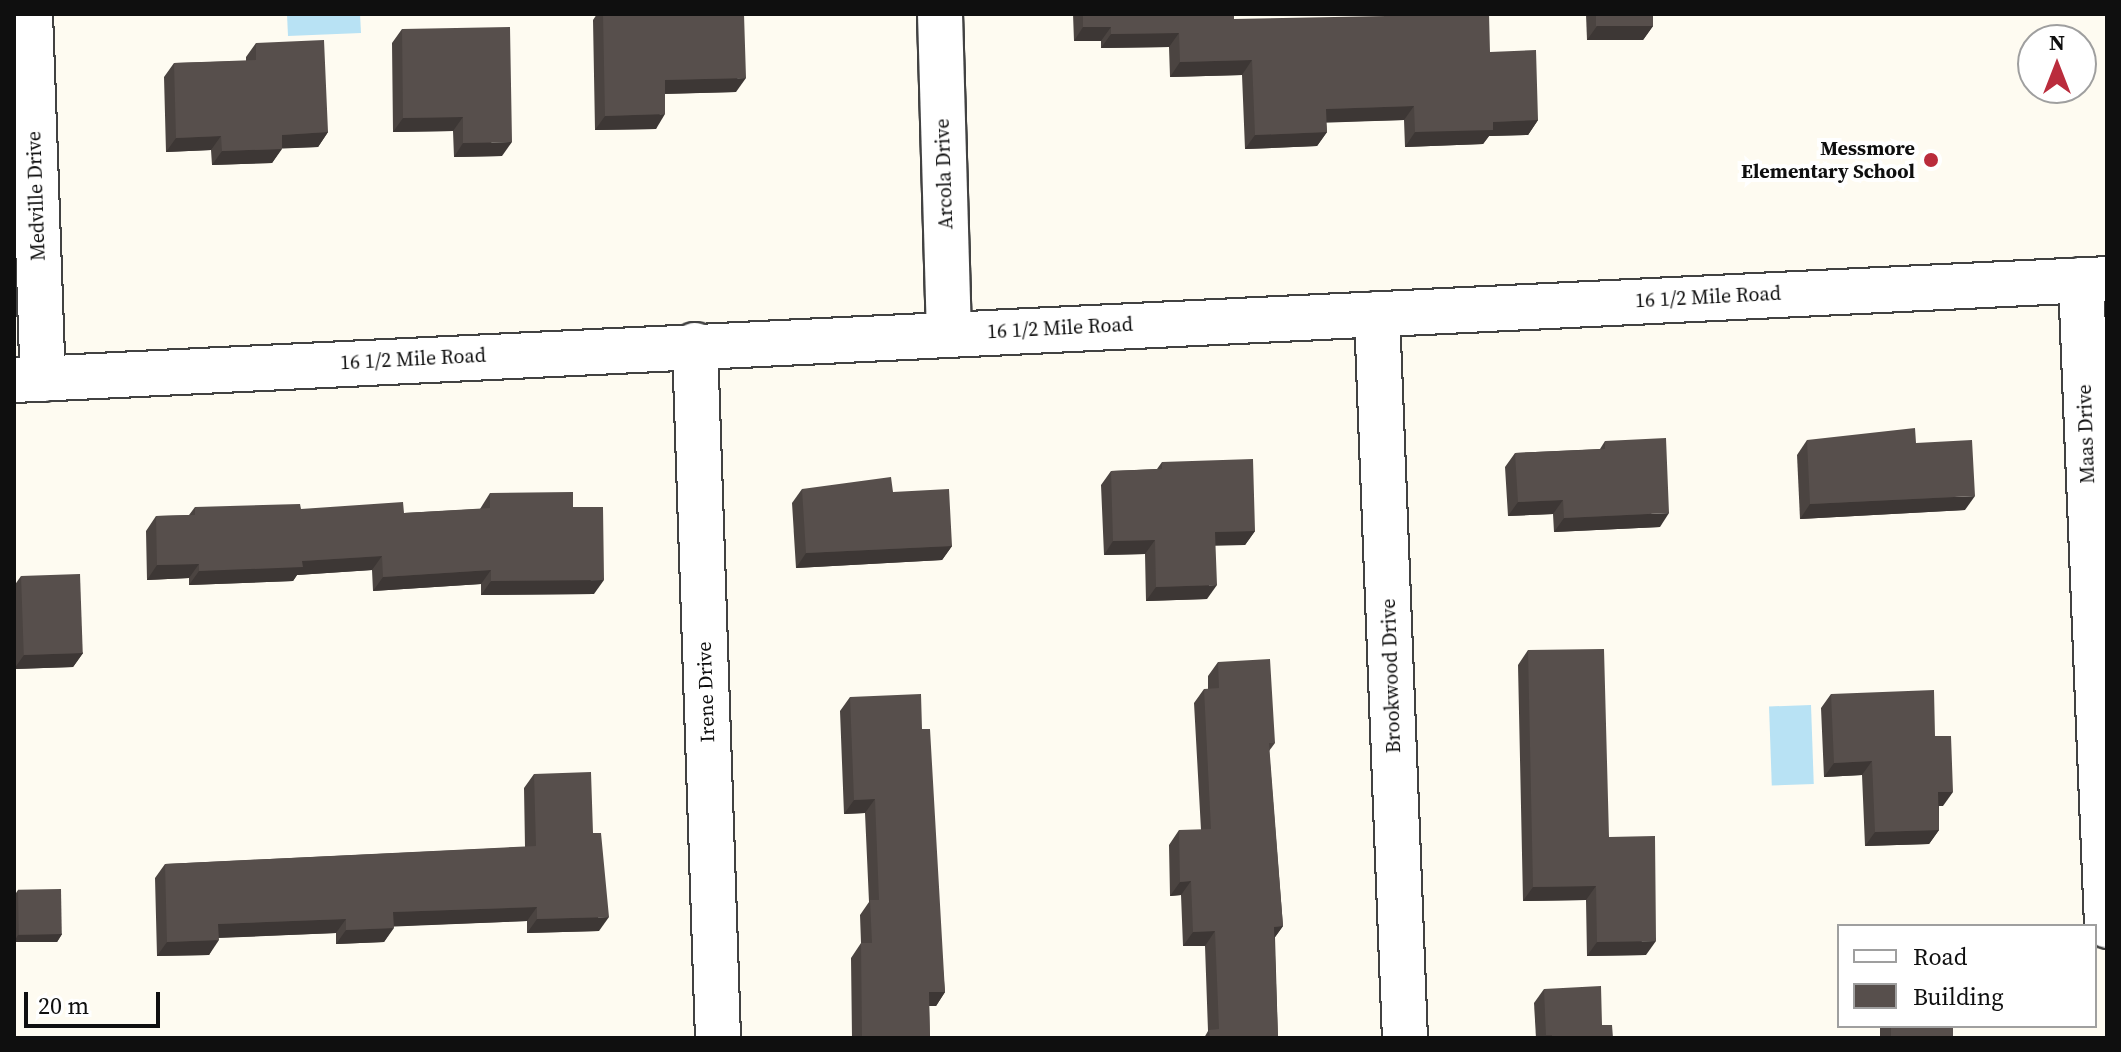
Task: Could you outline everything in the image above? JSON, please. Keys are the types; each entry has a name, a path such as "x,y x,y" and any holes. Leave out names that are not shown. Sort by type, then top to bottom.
{"street":[{"name":"Medville Drive","path":"28,379 30,14"},
{"name":"Arcola Drive","path":"940,14 949,333"},
{"name":"16 1/2 Mile Road","path":"28,379 2094,279"},
{"name":"Maas Drive","path":"2094,279 2107,925"},
{"name":"Brookwood Drive","path":"1377,314 1405,1038"},
{"name":"Irene Drive","path":"695,345 718,1038"}],"water":[{"path":"287,14 360,14 361,33 288,36"},
{"path":"1811,705 1814,784 1772,785 1769,706"}],"building":[{"path":"603,14 744,14 746,78 665,80 665,114 605,116"},
{"path":"1083,14 1234,14 1234,19 1489,14 1490,52 1536,50 1538,120 1493,122 1493,130 1415,132 1414,106 1326,109 1327,132 1255,135 1252,60 1180,62 1179,33 1111,34 1111,27 1083,27"},
{"path":"1596,14 1653,14 1653,26 1596,26"},
{"path":"510,27 512,142 463,143 463,117 403,118 402,29"},
{"path":"324,40 328,132 282,135 282,149 222,151 221,136 176,138 174,63 256,60 256,43"},
{"path":"1915,428 1916,443 1972,440 1975,496 1810,504 1807,440"},
{"path":"1666,438 1669,513 1564,518 1563,500 1518,502 1515,453 1605,449 1605,441"},
{"path":"1253,459 1255,531 1215,532 1217,585 1156,587 1155,540 1113,541 1111,471 1162,469 1162,462"},
{"path":"891,477 893,492 949,489 952,546 806,553 802,489"},
{"path":"573,492 573,507 603,507 604,580 491,581 491,570 383,577 382,556 302,561 303,567 199,571 199,564 157,565 156,516 195,515 195,507 300,504 301,509 403,502 404,513 490,508 490,493"},
{"path":"80,574 83,653 24,655 21,576"},
{"path":"1604,649 1609,837 1655,836 1656,941 1597,942 1596,886 1533,887 1528,650"},
{"path":"1270,659 1275,743 1269,743 1283,926 1274,927 1278,1038 1210,1038 1209,1030 1219,1029 1215,931 1193,932 1191,881 1180,882 1179,830 1211,829 1204,689 1219,688 1218,662"},
{"path":"1934,690 1935,736 1951,736 1953,792 1938,792 1939,830 1875,832 1872,761 1834,763 1831,694"},
{"path":"921,694 922,729 930,729 945,992 929,992 930,1038 862,1038 861,943 872,943 870,900 879,900 875,799 854,800 850,697"},
{"path":"591,772 593,833 601,833 609,917 537,919 537,907 393,912 394,928 346,930 346,919 218,924 219,940 167,942 165,864 536,846 534,774"},
{"path":"61,889 62,934 19,935 18,890"},
{"path":"1601,986 1602,1025 1612,1025 1613,1038 1552,1038 1552,1035 1546,1035 1544,989"},
{"path":"1891,1028 1953,1028 1953,1038 1891,1038"}],"place":[{"name":"Messmore Elementary School","path":"1931,160"}]}
